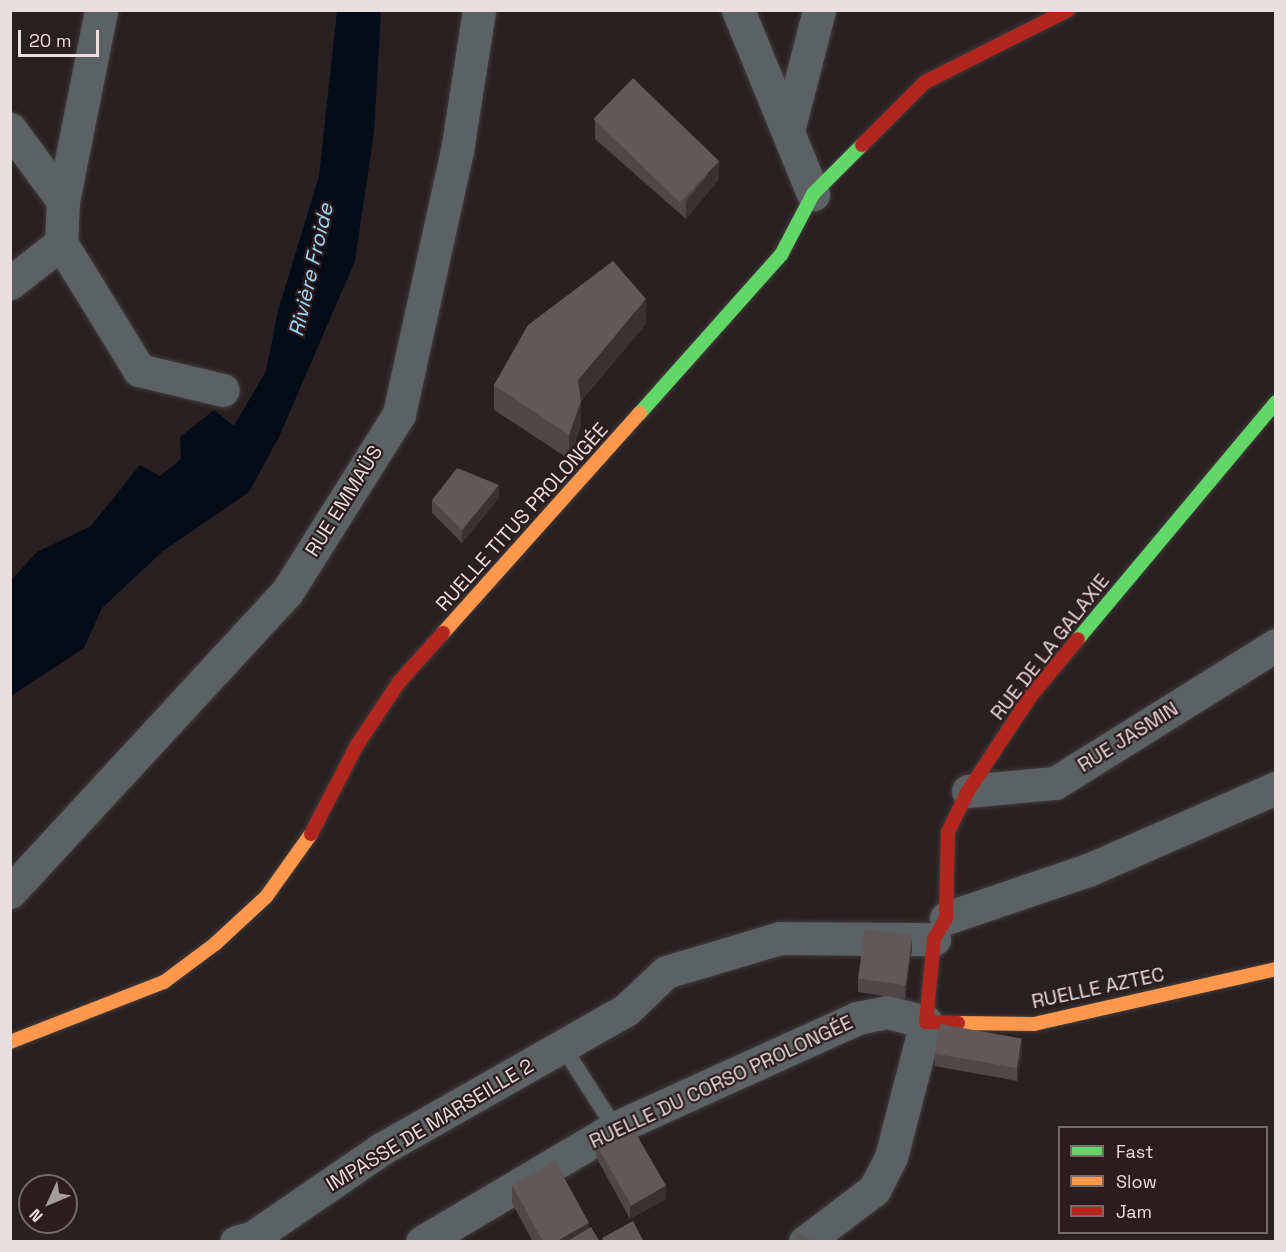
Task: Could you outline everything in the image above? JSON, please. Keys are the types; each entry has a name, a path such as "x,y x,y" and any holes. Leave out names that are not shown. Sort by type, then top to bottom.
{"street":[{"path":"101,10 63,201 61,243 139,370 222,390"},
{"name":"RUE EMMAÜS","path":"10,892 286,592 399,414 457,151 479,10"},
{"path":"738,10 813,194"},
{"path":"788,131 819,10"},
{"name":"RUELLE TITUS PROLONGÉE","path":"10,1042 164,982 215,944 266,897 314,830 357,745 399,682 781,255 813,194 925,82 1068,10"},
{"path":"10,129 63,201"},
{"path":"10,283 61,243"},
{"name":"RUE DE LA GALAXIE","path":"926,1022 940,929 948,832 968,791 1030,697 1275,402"},
{"name":"RUE JASMIN","path":"968,791 1055,783 1275,645"},
{"name":"IMPASSE DE MARSEILLE 2","path":"236,1242 253,1237 383,1148 626,1010 666,972 780,938 940,929 1088,870 1275,788"},
{"name":"RUELLE AZTEC","path":"926,1022 1034,1024 1275,969"},
{"name":"RUELLE DU CORSO PROLONGÉE","path":"422,1242 615,1128 857,1018 887,1012 926,1022"},
{"path":"805,1242 875,1189 891,1157 926,1022"}],"lane":[{"path":"563,1047 615,1128"}],"water":[{"name":"Rivière Froide","path":"337,11 381,11 374,132 355,261 279,437 249,492 163,551 102,608 84,648 11,696 11,580 37,552 91,526 140,465 160,476 181,459 180,437 214,410 234,426 266,371 278,311 319,176"}],"building":[{"path":"633,78 719,161 680,202 593,119"},
{"path":"613,261 646,299 578,380 581,401 569,435 494,385 528,325"},
{"path":"457,468 499,485 462,530 432,500"},
{"path":"865,929 913,936 906,985 858,979"},
{"path":"940,1024 1022,1038 1017,1068 935,1054"},
{"path":"631,1125 666,1186 631,1206 596,1145"},
{"path":"555,1161 589,1223 555,1242 543,1242 512,1185"},
{"path":"633,1221 644,1242 604,1242 602,1238"},
{"path":"591,1227 600,1242 566,1242"},
{"path":"797,1233 818,1242 794,1242"}],"traffic: fast":[{"path":"640,413 781,255 813,194 862,145"},
{"path":"1078,639 1276,402"}],"traffic: slow":[{"path":"443,633 640,413"},
{"path":"10,1042 164,982 215,944 266,897 311,834"},
{"path":"958,1023 1034,1024 1276,969"}],"traffic: jam":[{"path":"862,145 925,82 1068,10"},
{"path":"311,834 357,745 399,682 443,633"},
{"path":"958,1023 926,1022 934,939 946,918 948,832 968,791 1030,697 1078,639"}]}
